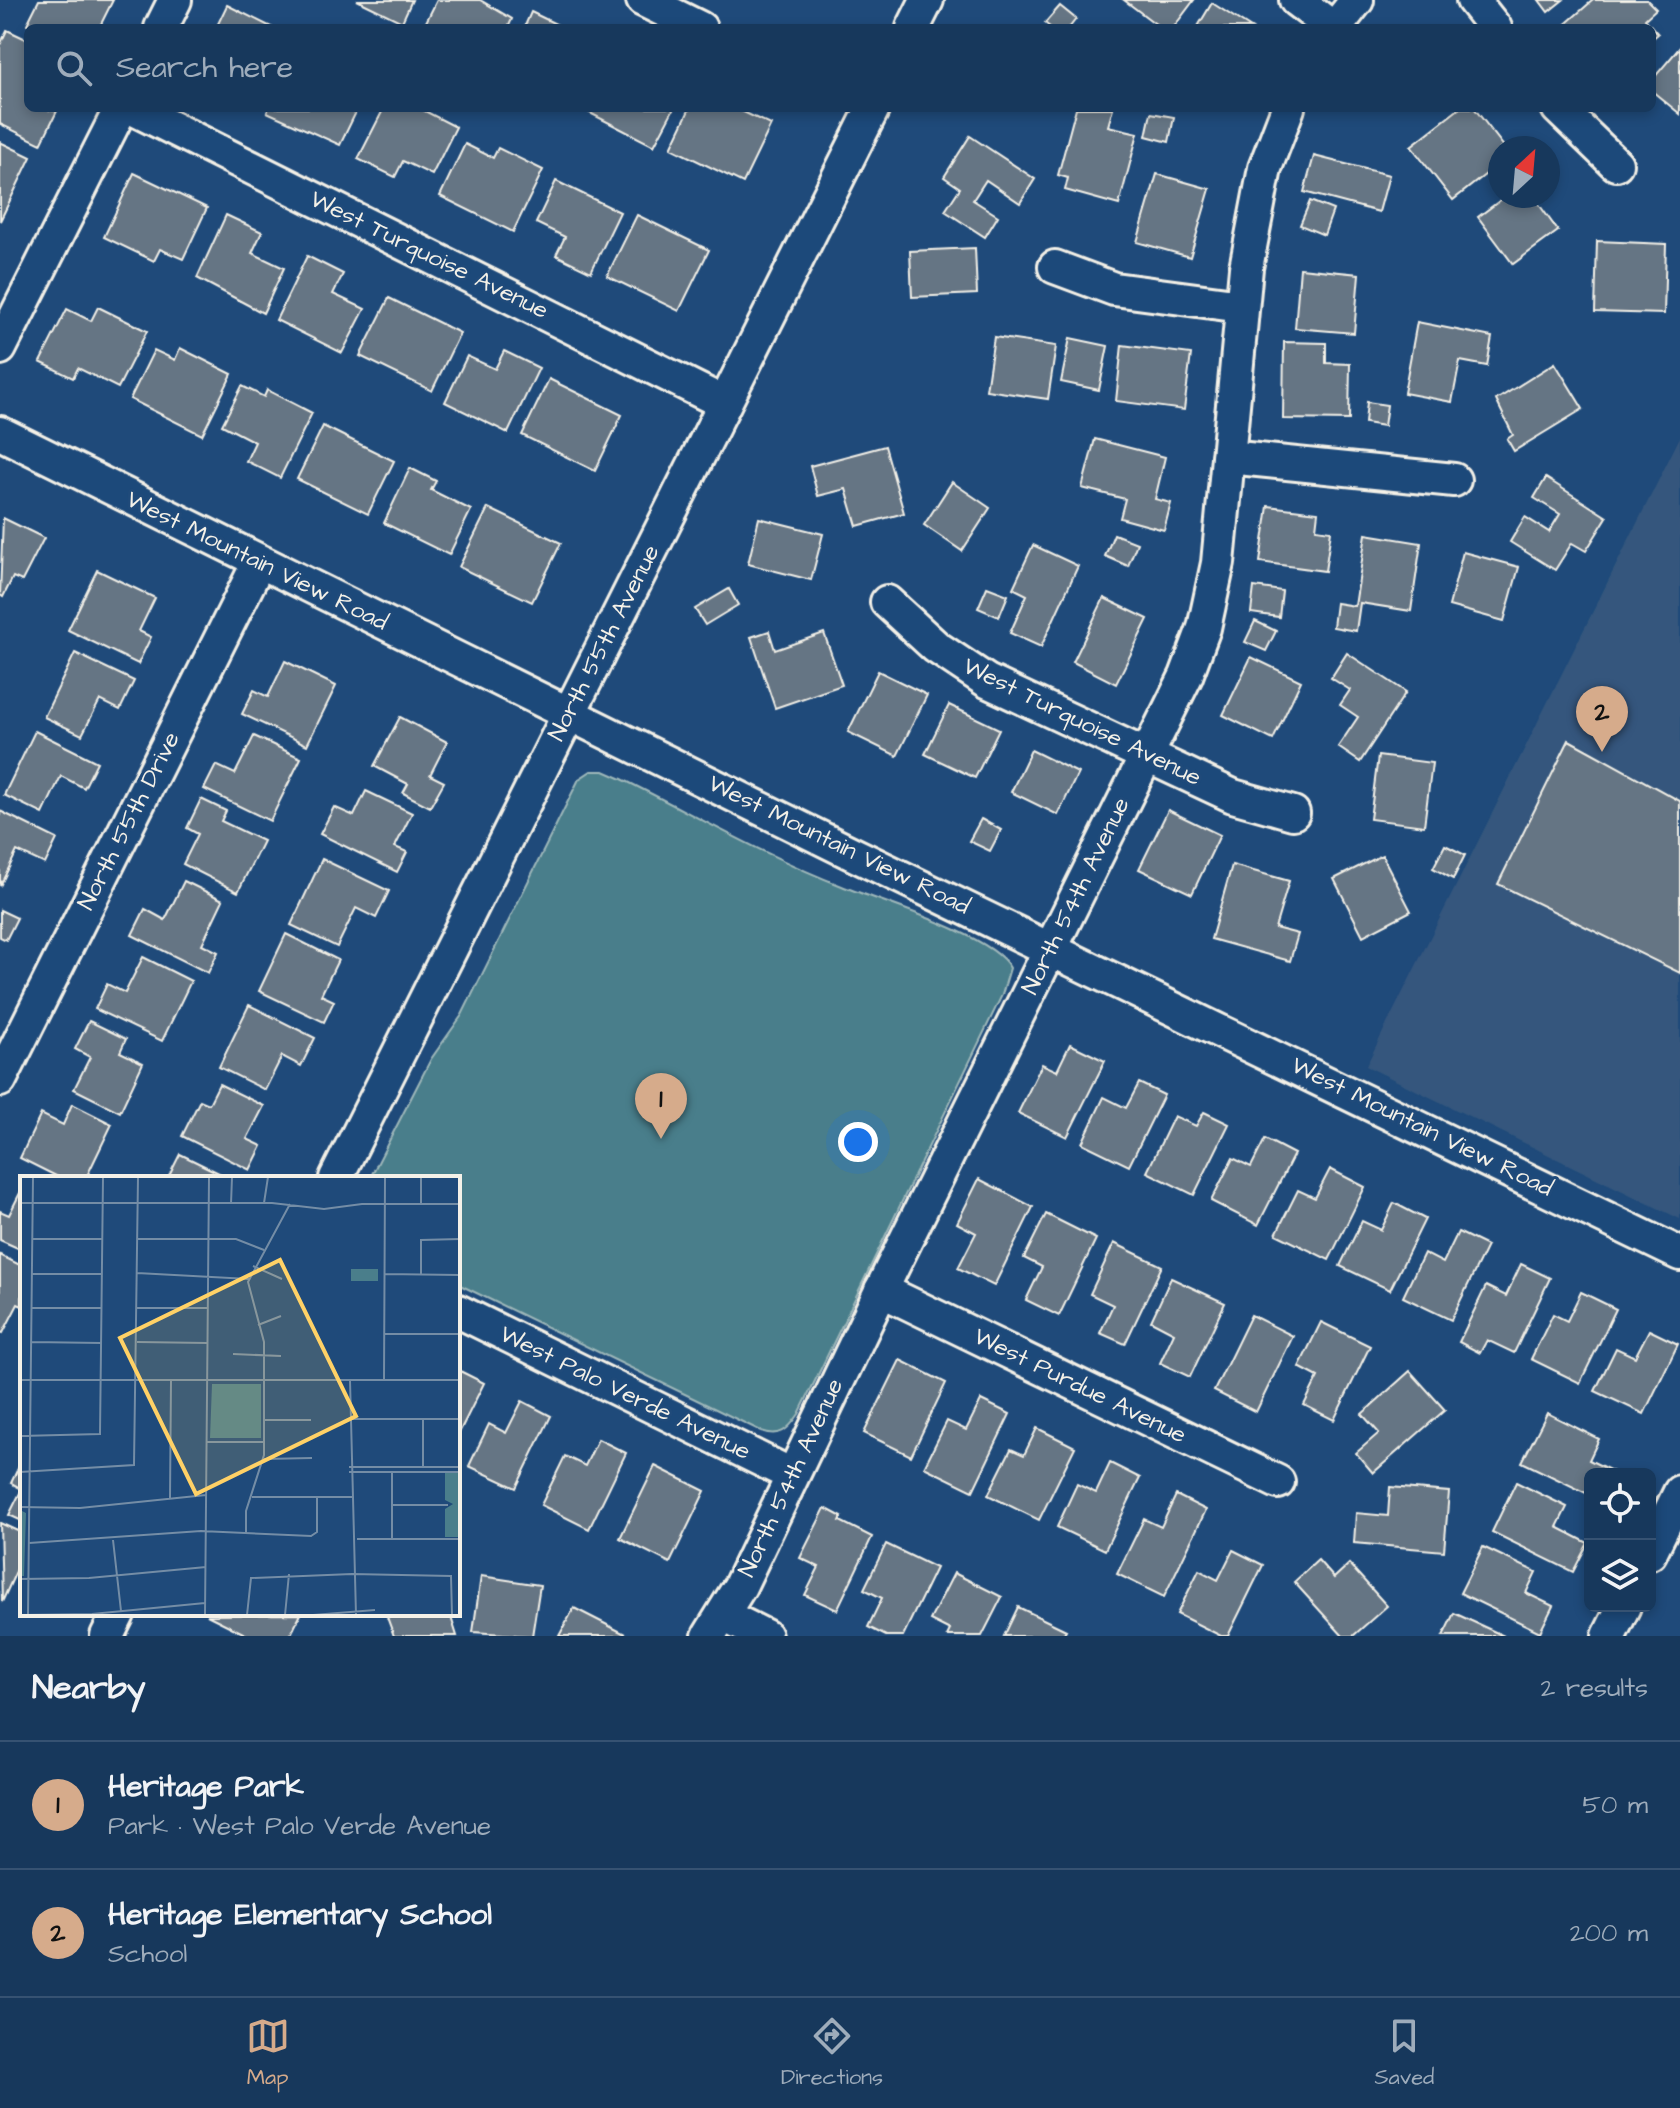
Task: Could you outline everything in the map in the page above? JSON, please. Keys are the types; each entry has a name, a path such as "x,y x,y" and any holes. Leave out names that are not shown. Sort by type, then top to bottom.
{"street":[{"path":"163,24 175,0"},
{"path":"643,0 692,24"},
{"path":"915,24 927,0"},
{"path":"1296,0 1329,24"},
{"path":"1337,24 1357,0"},
{"path":"1473,0 1492,24"},
{"path":"0,348 119,112"},
{"name":"West Turquoise Avenue","path":"140,112 724,403"},
{"name":"North 55th Avenue","path":"337,1176 867,112"},
{"name":"North 54th Avenue","path":"716,1625 1186,676 1204,628 1218,563 1242,306 1265,168 1286,112"},
{"path":"1562,112 1616,164"},
{"path":"1055,267 1114,289 1242,306"},
{"name":"West Mountain View Road","path":"0,433 1680,1254"},
{"path":"1228,457 1454,480"},
{"name":"North 55th Drive","path":"0,1080 259,562"},
{"name":"West Turquoise Avenue","path":"887,602 936,647 987,681 1233,796 1293,813"},
{"name":"West Purdue Avenue","path":"881,1290 1278,1482"},
{"name":"West Palo Verde Avenue","path":"460,1312 792,1475"},
{"path":"1656,1541 1680,1492"},
{"path":"107,1636 117,1616"},
{"path":"716,1625 765,1636"}],"shaded area":[{"path":"1680,437 1680,1219 1366,1066"}],"green space":[{"path":"591,771 604,771 814,875 934,920 982,943 1010,968 1002,995 799,1414 778,1433 761,1431 460,1285 460,1176 371,1176 431,1059 462,1015 579,779"}],"building":[{"path":"39,0 113,0 101,24 27,24"},
{"path":"357,0 412,0 402,22"},
{"path":"437,0 480,0 512,19 510,24 425,24"},
{"path":"1124,0 1194,0 1176,24 1156,24"},
{"path":"1539,0 1563,0 1548,12"},
{"path":"1593,0 1647,0 1656,9 1645,19 1649,24 1566,24"},
{"path":"1212,3 1245,24 1199,24"},
{"path":"227,5 265,24 218,24"},
{"path":"1060,6 1076,19 1072,24 1045,23"},
{"path":"531,12 556,24 526,24"},
{"path":"7,30 24,38 24,112 57,112 41,144 0,124 0,45"},
{"path":"1680,47 1680,114 1656,94 1656,75"},
{"path":"267,112 356,112 340,145"},
{"path":"382,112 427,112 456,127 432,175 403,161 395,177 358,159"},
{"path":"588,112 672,112 654,146"},
{"path":"688,112 743,112 771,125 743,183 671,148"},
{"path":"1075,112 1112,112 1108,126 1138,133 1119,205 1065,190 1068,178 1058,175"},
{"path":"1455,112 1477,112 1496,136 1488,136 1488,172 1453,200 1411,146"},
{"path":"1151,113 1174,117 1169,142 1146,136"},
{"path":"970,136 1035,179 1020,203 986,180 973,200 998,216 985,237 945,211 960,188 944,177"},
{"path":"0,142 31,157 0,221"},
{"path":"465,144 493,158 498,148 543,170 513,232 440,196"},
{"path":"1314,156 1389,175 1379,212 1304,192"},
{"path":"134,173 207,208 183,259 160,249 154,261 104,237"},
{"path":"1157,174 1210,189 1190,257 1137,242"},
{"path":"556,181 620,212 591,272 556,255 565,237 536,223"},
{"path":"1310,201 1333,210 1324,235 1300,225"},
{"path":"1490,208 1542,208 1558,231 1513,264 1478,217"},
{"path":"226,215 262,232 252,253 284,268 263,313 197,278"},
{"path":"637,215 709,250 679,311 607,276"},
{"path":"1597,241 1666,244 1664,314 1595,312"},
{"path":"975,248 977,294 912,297 910,251"},
{"path":"307,256 343,274 333,294 365,309 342,353 276,320"},
{"path":"1300,268 1359,274 1354,333 1295,328"},
{"path":"389,298 460,333 432,391 360,356"},
{"path":"98,307 147,331 118,388 78,368 73,378 40,362 67,309 91,321"},
{"path":"1417,322 1492,337 1487,366 1460,361 1452,402 1404,393"},
{"path":"994,337 1056,346 1048,399 986,390"},
{"path":"1070,338 1108,346 1099,390 1061,382"},
{"path":"1284,342 1326,343 1326,363 1350,364 1349,420 1283,419"},
{"path":"1122,345 1191,354 1184,410 1116,401"},
{"path":"180,348 232,374 202,435 130,399 154,350 175,360"},
{"path":"504,351 539,368 508,433 445,402 467,356 495,369"},
{"path":"1555,363 1583,409 1514,451 1507,439 1513,435 1496,400"},
{"path":"549,379 622,415 595,471 522,435"},
{"path":"242,386 264,397 267,390 312,413 280,478 246,461 255,442 222,425"},
{"path":"1367,402 1387,405 1384,426 1365,423"},
{"path":"323,426 394,461 368,514 297,479"},
{"path":"1095,439 1165,457 1155,499 1171,503 1164,530 1120,518 1125,499 1082,488"},
{"path":"885,446 904,513 857,526 846,489 818,496 810,466"},
{"path":"410,468 436,481 431,490 471,510 449,555 384,523"},
{"path":"1546,478 1607,517 1586,551 1572,543 1555,570 1510,542 1525,517 1549,532 1560,514 1534,498"},
{"path":"952,482 990,508 962,551 924,525"},
{"path":"1268,506 1318,512 1316,529 1331,531 1325,571 1260,562"},
{"path":"488,508 561,543 532,602 459,567"},
{"path":"3,518 44,538 22,581 13,577 3,597 0,595"},
{"path":"759,518 823,534 811,580 748,564"},
{"path":"1114,534 1137,543 1128,566 1105,556"},
{"path":"1366,534 1421,543 1411,611 1360,603 1356,631 1333,627 1336,603 1355,606"},
{"path":"1033,545 1078,566 1041,647 1010,633 1027,595 1013,588"},
{"path":"1463,552 1519,567 1504,621 1449,606"},
{"path":"97,570 155,598 139,631 151,637 138,664 68,630"},
{"path":"987,587 1008,595 999,617 978,608"},
{"path":"1254,587 1282,591 1279,617 1251,613"},
{"path":"729,589 738,605 705,625 695,609"},
{"path":"1104,598 1148,619 1116,684 1073,662"},
{"path":"1255,621 1276,631 1266,651 1245,642"},
{"path":"769,631 775,650 824,633 842,685 775,708 751,637"},
{"path":"75,653 134,681 120,710 100,700 82,735 44,717"},
{"path":"1347,653 1406,692 1360,762 1338,747 1358,717 1340,705 1350,690 1331,678"},
{"path":"1251,657 1301,681 1273,740 1223,715"},
{"path":"285,661 336,686 307,745 242,714 254,690 268,697"},
{"path":"878,671 927,695 897,756 848,732"},
{"path":"949,705 999,729 975,778 925,754"},
{"path":"400,717 447,742 430,775 444,782 430,807 403,793 408,784 374,766"},
{"path":"35,731 97,762 84,788 61,776 43,814 4,795"},
{"path":"254,736 301,758 270,821 204,789 216,765 235,774"},
{"path":"1569,740 1680,801 1680,973 1498,884"},
{"path":"1031,750 1078,773 1058,815 1011,792"},
{"path":"1378,756 1432,763 1424,826 1370,819"},
{"path":"366,791 412,813 395,847 407,852 397,872 320,834 334,807 354,816"},
{"path":"201,799 226,811 221,821 263,841 238,892 183,864 198,834 187,828"},
{"path":"1168,810 1220,835 1192,894 1139,869"},
{"path":"0,811 57,839 45,864 17,851 0,886"},
{"path":"981,819 1001,830 990,851 969,841"},
{"path":"1445,845 1465,855 1453,879 1433,868"},
{"path":"1382,855 1411,911 1363,936 1334,879"},
{"path":"322,859 389,891 376,918 356,908 337,947 291,925"},
{"path":"1232,865 1289,881 1275,928 1298,934 1290,961 1211,939"},
{"path":"184,881 223,900 202,944 218,952 208,973 132,935 145,909 165,920"},
{"path":"0,910 17,918 6,940 0,937"},
{"path":"286,934 338,960 321,995 334,1001 324,1022 259,991"},
{"path":"143,957 191,981 162,1041 95,1009 107,984 125,993"},
{"path":"249,1005 315,1038 301,1066 282,1056 265,1090 219,1067"},
{"path":"89,1021 126,1039 120,1052 143,1063 120,1112 74,1089 90,1057 75,1049"},
{"path":"1070,1044 1105,1061 1067,1137 1018,1113 1042,1064 1057,1071"},
{"path":"1139,1083 1164,1095 1129,1166 1082,1143 1104,1097 1126,1108"},
{"path":"219,1084 264,1106 247,1139 262,1146 250,1170 182,1136 200,1100 209,1104"},
{"path":"72,1104 112,1124 87,1176 56,1176 20,1158 41,1114 63,1125"},
{"path":"1204,1112 1229,1124 1194,1195 1147,1172 1174,1116 1196,1126"},
{"path":"1265,1139 1294,1154 1258,1225 1211,1201 1233,1158 1251,1167"},
{"path":"180,1154 225,1176 169,1176"},
{"path":"1330,1169 1365,1187 1329,1260 1276,1234 1298,1190 1315,1198"},
{"path":"979,1179 1033,1207 994,1286 958,1268 976,1233 957,1223"},
{"path":"20,1193 20,1249 0,1240 0,1211 9,1215"},
{"path":"1394,1203 1425,1219 1390,1290 1340,1266 1362,1221 1381,1230"},
{"path":"1046,1214 1096,1239 1059,1316 1026,1300 1042,1267 1024,1258"},
{"path":"1458,1232 1487,1246 1451,1320 1403,1297 1424,1253 1443,1263"},
{"path":"1114,1243 1162,1266 1125,1344 1100,1333 1113,1305 1090,1294"},
{"path":"0,1255 20,1265 20,1305 3,1333 0,1332"},
{"path":"1521,1264 1550,1278 1514,1353 1487,1340 1480,1353 1459,1342 1486,1286 1506,1296"},
{"path":"1171,1278 1225,1303 1190,1377 1160,1363 1174,1333 1151,1321"},
{"path":"1581,1292 1616,1309 1580,1383 1531,1359 1553,1314 1567,1321"},
{"path":"1251,1315 1293,1336 1256,1412 1214,1391"},
{"path":"1321,1322 1370,1346 1334,1420 1304,1405 1318,1377 1299,1367"},
{"path":"1649,1330 1678,1344 1644,1414 1595,1391 1616,1348 1635,1357"},
{"path":"900,1360 946,1383 911,1456 864,1433"},
{"path":"460,1371 484,1383 460,1431"},
{"path":"1410,1371 1445,1410 1373,1473 1356,1453 1379,1433 1362,1414"},
{"path":"981,1400 1010,1414 973,1491 924,1467 947,1421 966,1430"},
{"path":"522,1401 551,1416 516,1488 469,1466 489,1424 506,1433"},
{"path":"1547,1413 1599,1439 1589,1460 1606,1468 1584,1468 1584,1492 1522,1462"},
{"path":"1037,1428 1075,1447 1039,1520 988,1495 1011,1449 1024,1455"},
{"path":"598,1439 626,1453 589,1529 541,1505 565,1456 585,1466"},
{"path":"1110,1463 1140,1478 1105,1550 1057,1527 1077,1484 1096,1493"},
{"path":"20,1464 20,1488 11,1483"},
{"path":"655,1466 705,1491 670,1563 620,1538"},
{"path":"1516,1482 1567,1507 1557,1527 1584,1541 1584,1551 1573,1572 1492,1532"},
{"path":"1390,1487 1449,1492 1444,1551 1354,1543 1356,1513 1388,1516"},
{"path":"20,1493 20,1520 9,1515"},
{"path":"1176,1495 1206,1510 1164,1597 1117,1574 1144,1519 1161,1527"},
{"path":"825,1508 842,1517 840,1521 872,1537 837,1610 805,1595 819,1567 800,1558"},
{"path":"0,1523 20,1532 20,1568 2,1602"},
{"path":"886,1544 936,1568 903,1636 886,1636 868,1627 882,1598 864,1589"},
{"path":"1483,1547 1536,1572 1526,1593 1553,1606 1540,1632 1460,1593"},
{"path":"1233,1550 1263,1565 1228,1636 1221,1636 1177,1614 1199,1570 1218,1580"},
{"path":"1318,1560 1334,1578 1349,1564 1387,1606 1353,1636 1343,1636 1294,1582"},
{"path":"954,1573 1002,1597 982,1636 947,1636 950,1630 930,1620"},
{"path":"481,1576 540,1585 532,1636 473,1632"},
{"path":"1018,1607 1066,1630 1062,1636 1004,1636"},
{"path":"574,1608 625,1634 624,1636 559,1636"},
{"path":"1454,1613 1504,1636 1443,1636"},
{"path":"209,1616 300,1616 290,1636 249,1636"},
{"path":"451,1616 457,1636 394,1636 387,1617"}],"place":[{"name":"Heritage Elementary School","path":"1602,752"},
{"name":"Heritage Park","path":"661,1139"}]}
